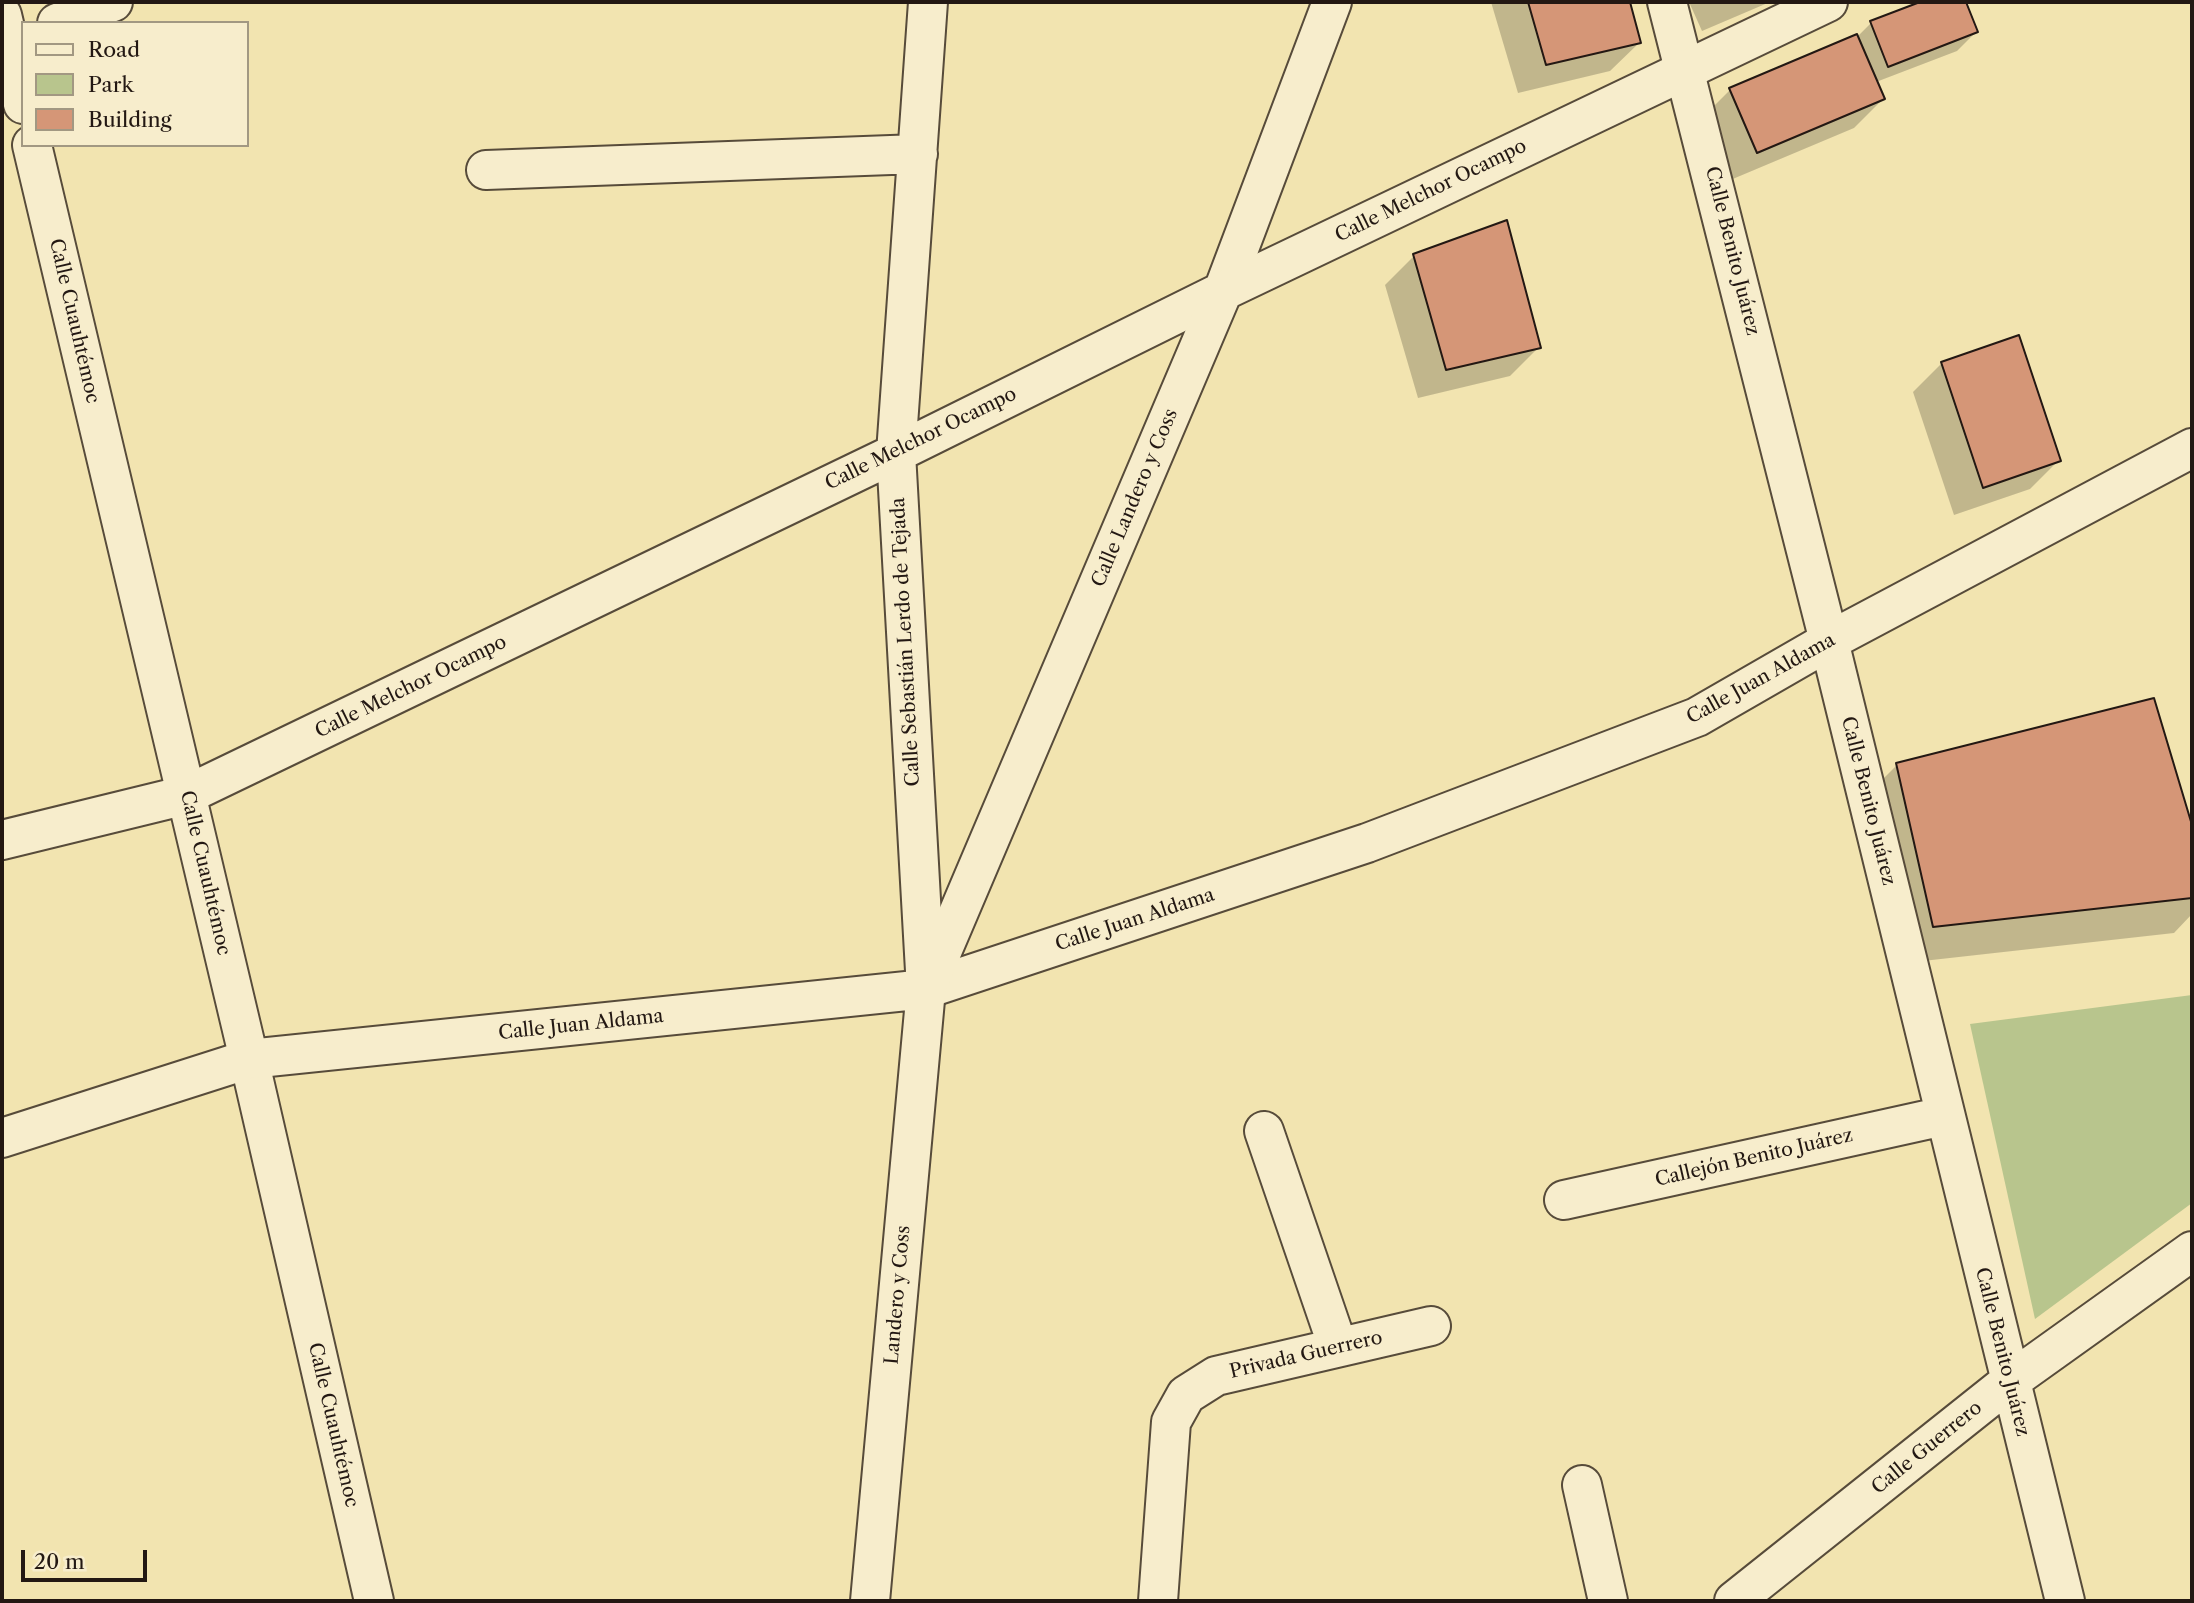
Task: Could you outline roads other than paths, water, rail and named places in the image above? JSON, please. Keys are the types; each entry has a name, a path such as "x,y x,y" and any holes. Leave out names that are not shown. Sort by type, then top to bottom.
{"street":[{"path":"62,21 113,2"},
{"name":"Calle Sebastián Lerdo de Tejada","path":"926,989 895,453 928,2"},
{"name":"Calle Landero y Coss","path":"926,989 1223,290 1332,2"},
{"name":"Calle Benito Juárez","path":"1667,2 1686,68 1829,641 2065,1601"},
{"name":"Calle Melchor Ocampo","path":"2,839 186,795 895,453 1223,290 1828,2"},
{"path":"8,34 21,95"},
{"name":"Calle Cuauhtémoc","path":"32,147 249,1059 374,1601"},
{"path":"486,170 918,154"},
{"name":"Calle Juan Aldama","path":"2,1138 249,1059 926,989 1367,843 1697,718 1829,641 2192,448"},
{"name":"Landero y Coss","path":"870,1601 926,989"},
{"name":"Callejón Benito Juárez","path":"1564,1200 1944,1116"},
{"path":"1264,1131 1338,1347"},
{"name":"Calle Guerrero","path":"1734,1601 2009,1382 2192,1251"},
{"name":"Privada Guerrero","path":"1158,1601 1171,1422 1186,1395 1216,1376 1430,1326"},
{"path":"1582,1485 1608,1601"}]}
